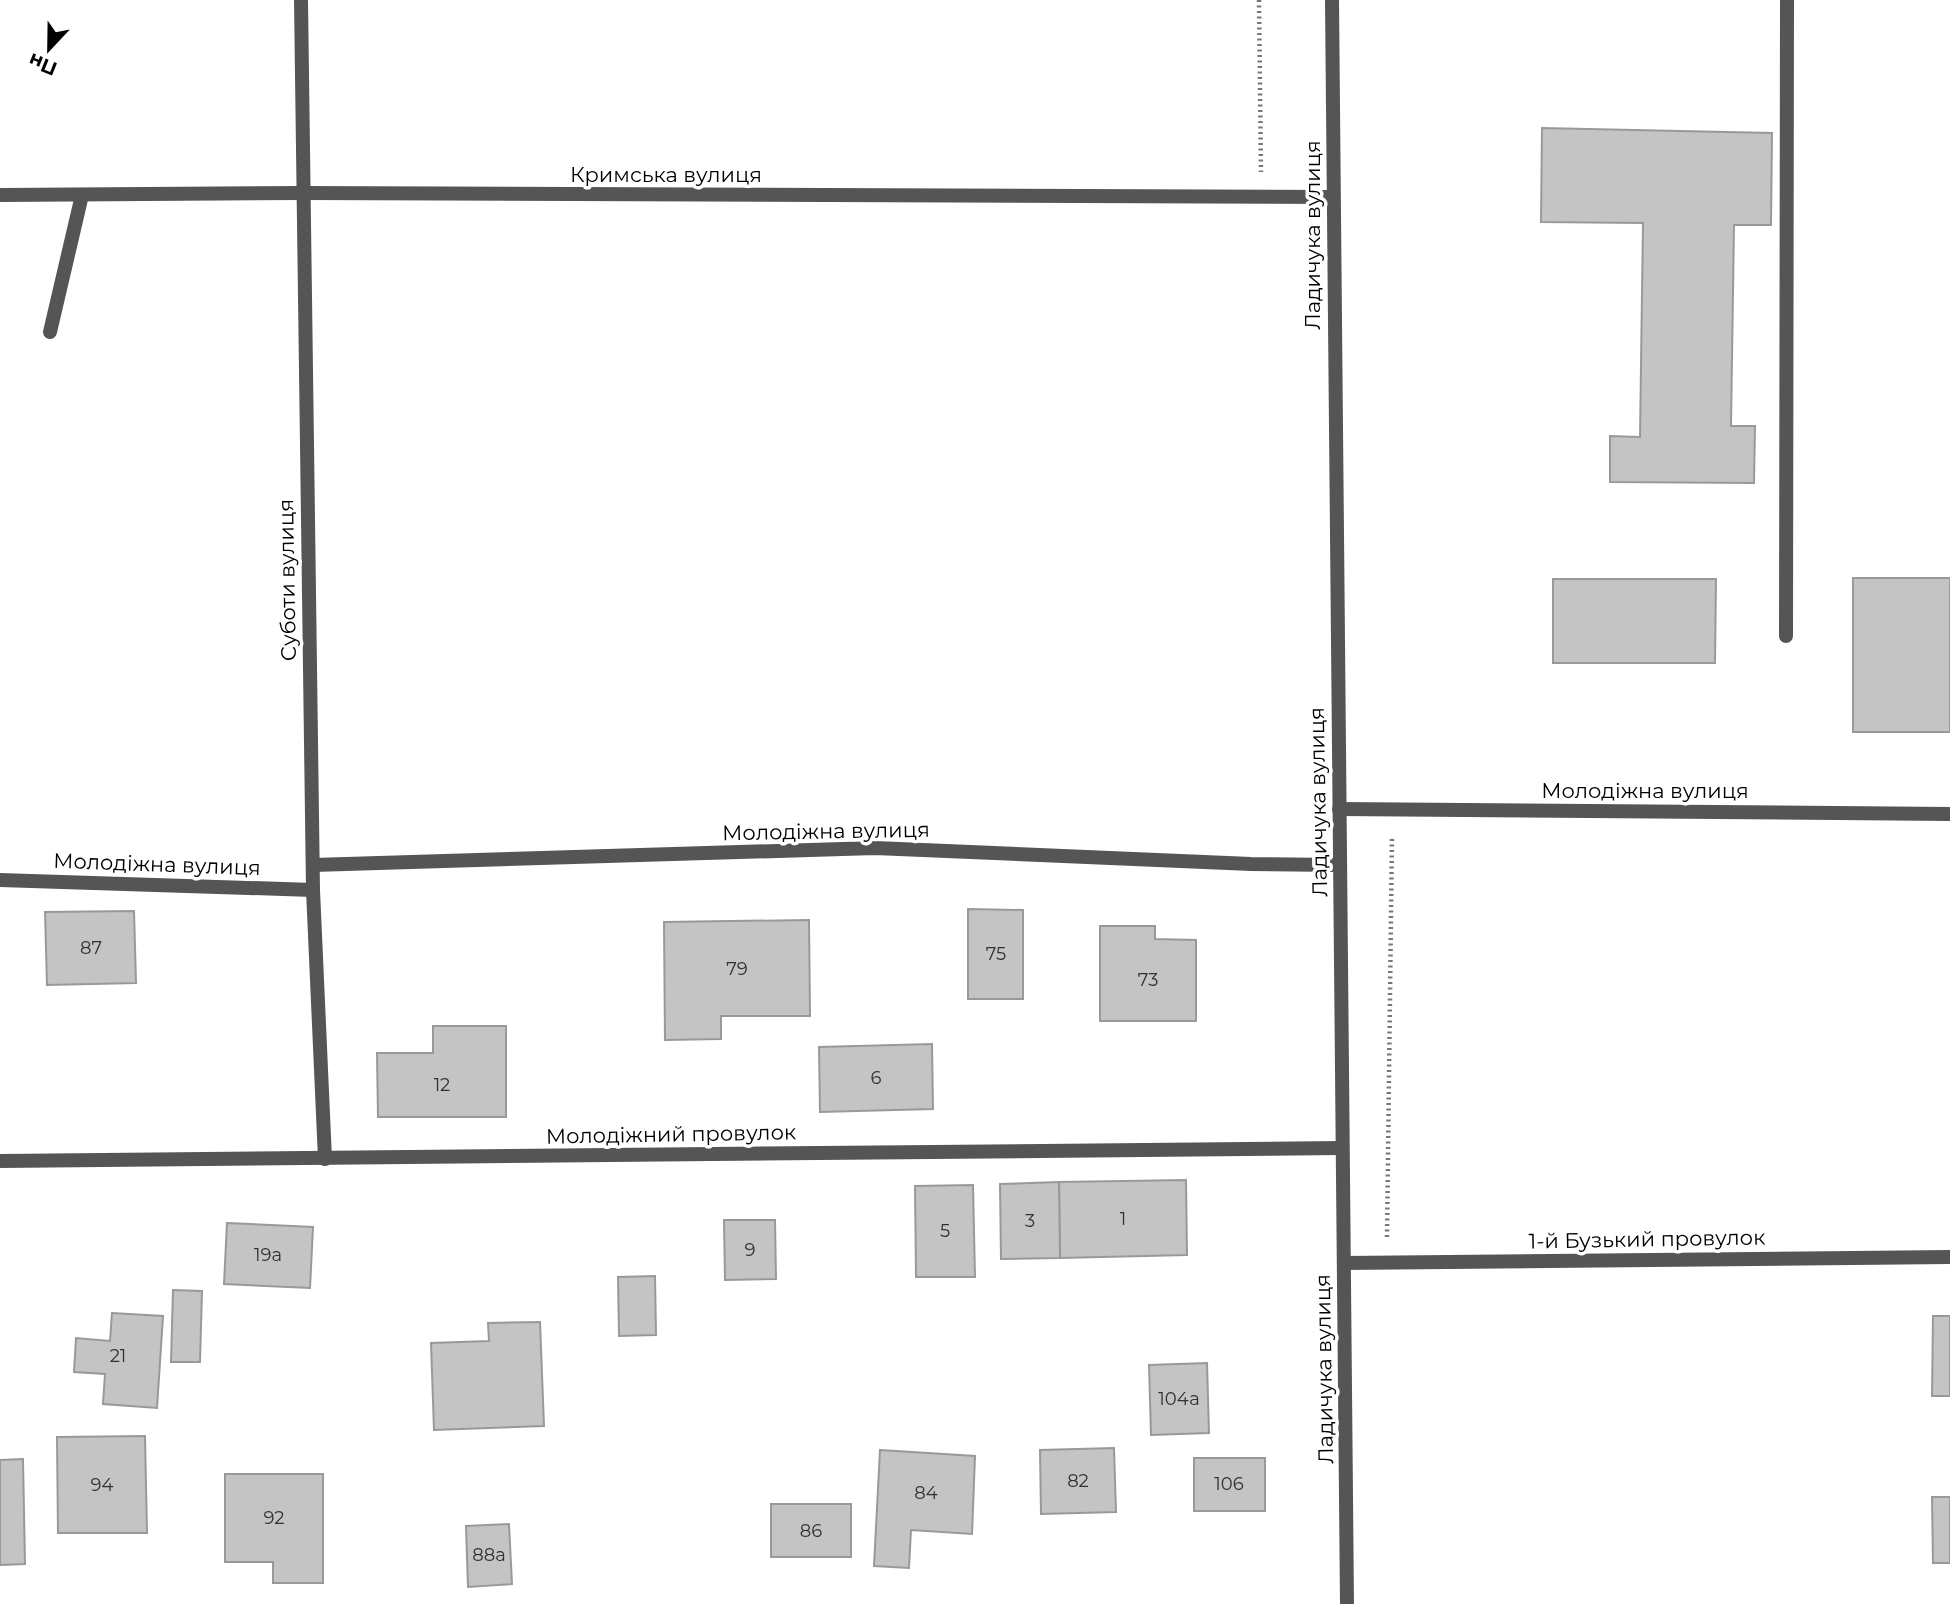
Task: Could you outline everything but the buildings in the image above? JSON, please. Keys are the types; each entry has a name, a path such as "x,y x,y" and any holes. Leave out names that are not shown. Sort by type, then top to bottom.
{"street":[{"name":"Суботи вулиця","path":"301,0 313,890 325,1159"},
{"name":"Ладичука вулиця","path":"1332,0 1347,1604"},
{"path":"1786,636 1787,0"},
{"name":"Кримська вулиця","path":"0,195 302,193 1332,197"},
{"path":"50,332 82,195"},
{"name":"Молодіжна вулиця","path":"1339,810 1950,814"},
{"name":"Молодіжна вулиця","path":"313,865 875,848 1237,864 1339,865"},
{"name":"Молодіжна вулиця","path":"0,880 313,890"},
{"name":"Молодіжний провулок","path":"0,1161 1342,1148"},
{"name":"1-й Бузький провулок","path":"1344,1263 1950,1257"}],"path":[{"path":"1259,0 1262,197"},
{"path":"1386,1263 1392,810"}]}
